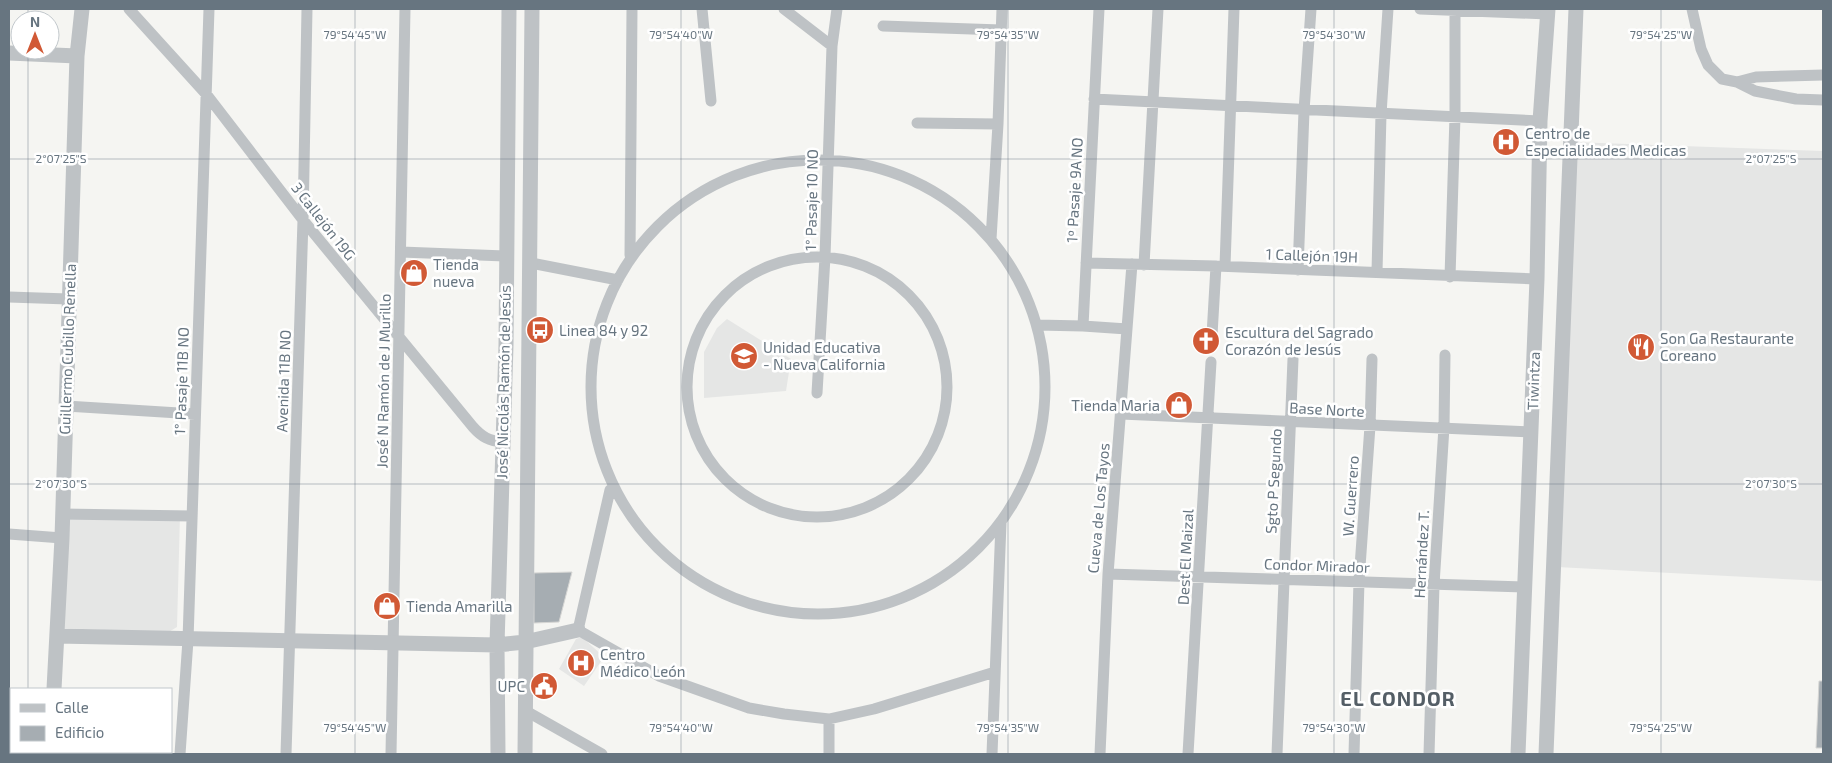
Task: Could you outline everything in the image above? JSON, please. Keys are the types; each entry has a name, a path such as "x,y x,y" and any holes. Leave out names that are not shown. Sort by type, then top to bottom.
{"street":[{"name":"Guillermo Cubillo Renella","path":"54,688 62,538 77,56 82,9"},
{"name":"3 Callejón 19G","path":"129,9 207,95 303,220 482,436 492,441 502,442"},
{"name":"1° Pasaje 11B NO","path":"177,750 188,640 207,95 208,9"},
{"name":"Avenida 11B NO","path":"286,754 303,220 307,9"},
{"name":"José N Ramón de J Murillo","path":"391,754 402,252 405,9"},
{"name":"José Nicolás Ramón de Jesús","path":"498,754 497,645 506,345 505,256 509,9"},
{"name":"José Nicolás Ramón de Jesús","path":"525,754 532,9"},
{"path":"630,255 632,9"},
{"path":"702,9 711,101"},
{"path":"784,9 832,46"},
{"name":"1° Pasaje 10 NO","path":"817,393 825,257 832,46 837,9"},
{"path":"991,239 1002,9"},
{"name":"1º Pasaje 9A NO","path":"1083,326 1099,9"},
{"name":"Cueva de Los Tayos","path":"1100,754 1108,574 1127,329 1138,264 1154,102 1158,9"},
{"path":"1212,335 1220,266 1231,107 1234,9"},
{"path":"1298,270 1310,9"},
{"path":"1377,272 1381,114 1388,9"},
{"path":"1420,9 1548,11"},
{"name":"Tiwintza","path":"1546,754 1576,9"},
{"path":"1692,9 1701,49 1708,65 1722,79 1737,82 1755,92 1796,100 1823,100"},
{"path":"1450,277 1455,116 1455,10"},
{"name":"Tiwintza","path":"1518,754 1537,279 1540,121 1548,11"},
{"path":"883,26 1001,30"},
{"path":"9,53 77,56"},
{"path":"1737,82 1756,77 1823,75"},
{"path":"1094,99 1304,111 1540,121"},
{"path":"917,123 998,124"},
{"path":"827,158 888,170 944,197 991,239 1018,279 1037,325 1046,376 1042,428 1027,478 1001,523 953,570 895,602 829,615 763,610 701,585 648,544 610,490 599,447 596,394 604,338 618,280 630,255 681,201 750,167 827,158"},
{"path":"402,252 505,256"},
{"path":"825,257 867,267 904,290 931,323 946,363 946,406 933,447 908,481 872,506 830,517 787,514 747,498 715,470 694,432 686,390 692,348 712,309 718,303 743,280 782,262 825,257"},
{"path":"530,264 618,280"},
{"name":"1 Callejón 19H","path":"1086,264 1220,266 1377,272 1450,277 1537,279"},
{"path":"9,297 68,299"},
{"path":"1037,325 1127,329"},
{"name":"Hernández T.","path":"1429,754 1434,585 1444,428 1445,355"},
{"name":"Sgto P Segundo","path":"1277,754 1282,578 1293,358"},
{"name":"W. Guerrero","path":"1354,754 1359,581 1370,426 1372,360"},
{"name":"Dest El Maizal","path":"1188,754 1211,362"},
{"path":"66,406 195,414"},
{"name":"Base Norte","path":"1121,414 1531,432"},
{"path":"578,630 610,490"},
{"path":"62,514 191,516"},
{"path":"992,754 1001,523"},
{"path":"9,534 62,538"},
{"name":"Condor Mirador","path":"1108,574 1200,575 1524,587"},
{"path":"57,636 497,645 525,642 578,630 659,676 686,686 749,708 829,718 874,709 995,672"},
{"path":"526,711 602,754"},
{"path":"829,718 829,754"},
{"path":"1518,736 1546,738"}],"shaded area":[{"path":"1572,142 1823,151 1823,581 1557,567"},
{"name":"Unidad Educativa - Nueva California","path":"727,319 791,359 786,391 704,398 704,352 717,328"},
{"path":"67,514 180,515 177,627 167,633 63,628"},
{"name":"Centro Médico León","path":"583,638 604,657 584,686 559,669 576,639"}],"building":[{"path":"572,572 559,622 534,623 534,573"},
{"name":"UPC","path":"536,675 551,676 551,697 536,697"},
{"path":"1819,681 1823,681 1823,748 1816,748"}],"place":[{"name":"Centro de Especialidades Medicas","path":"1506,142"},
{"name":"Tienda nueva","path":"414,273"},
{"name":"Linea 84 y 92","path":"540,330"},
{"name":"Escultura del Sagrado Corazón de Jesús","path":"1206,341"},
{"name":"Son Ga Restaurante Coreano","path":"1641,347"},
{"name":"Unidad Educativa - Nueva California","path":"744,356"},
{"name":"Tienda Maria","path":"1179,405"},
{"name":"Tienda Amarilla","path":"387,606"},
{"name":"Centro Médico León","path":"581,663"},
{"name":"UPC","path":"544,686"}],"district":[{"name":"EL CONDOR","path":"1398,698"}]}
